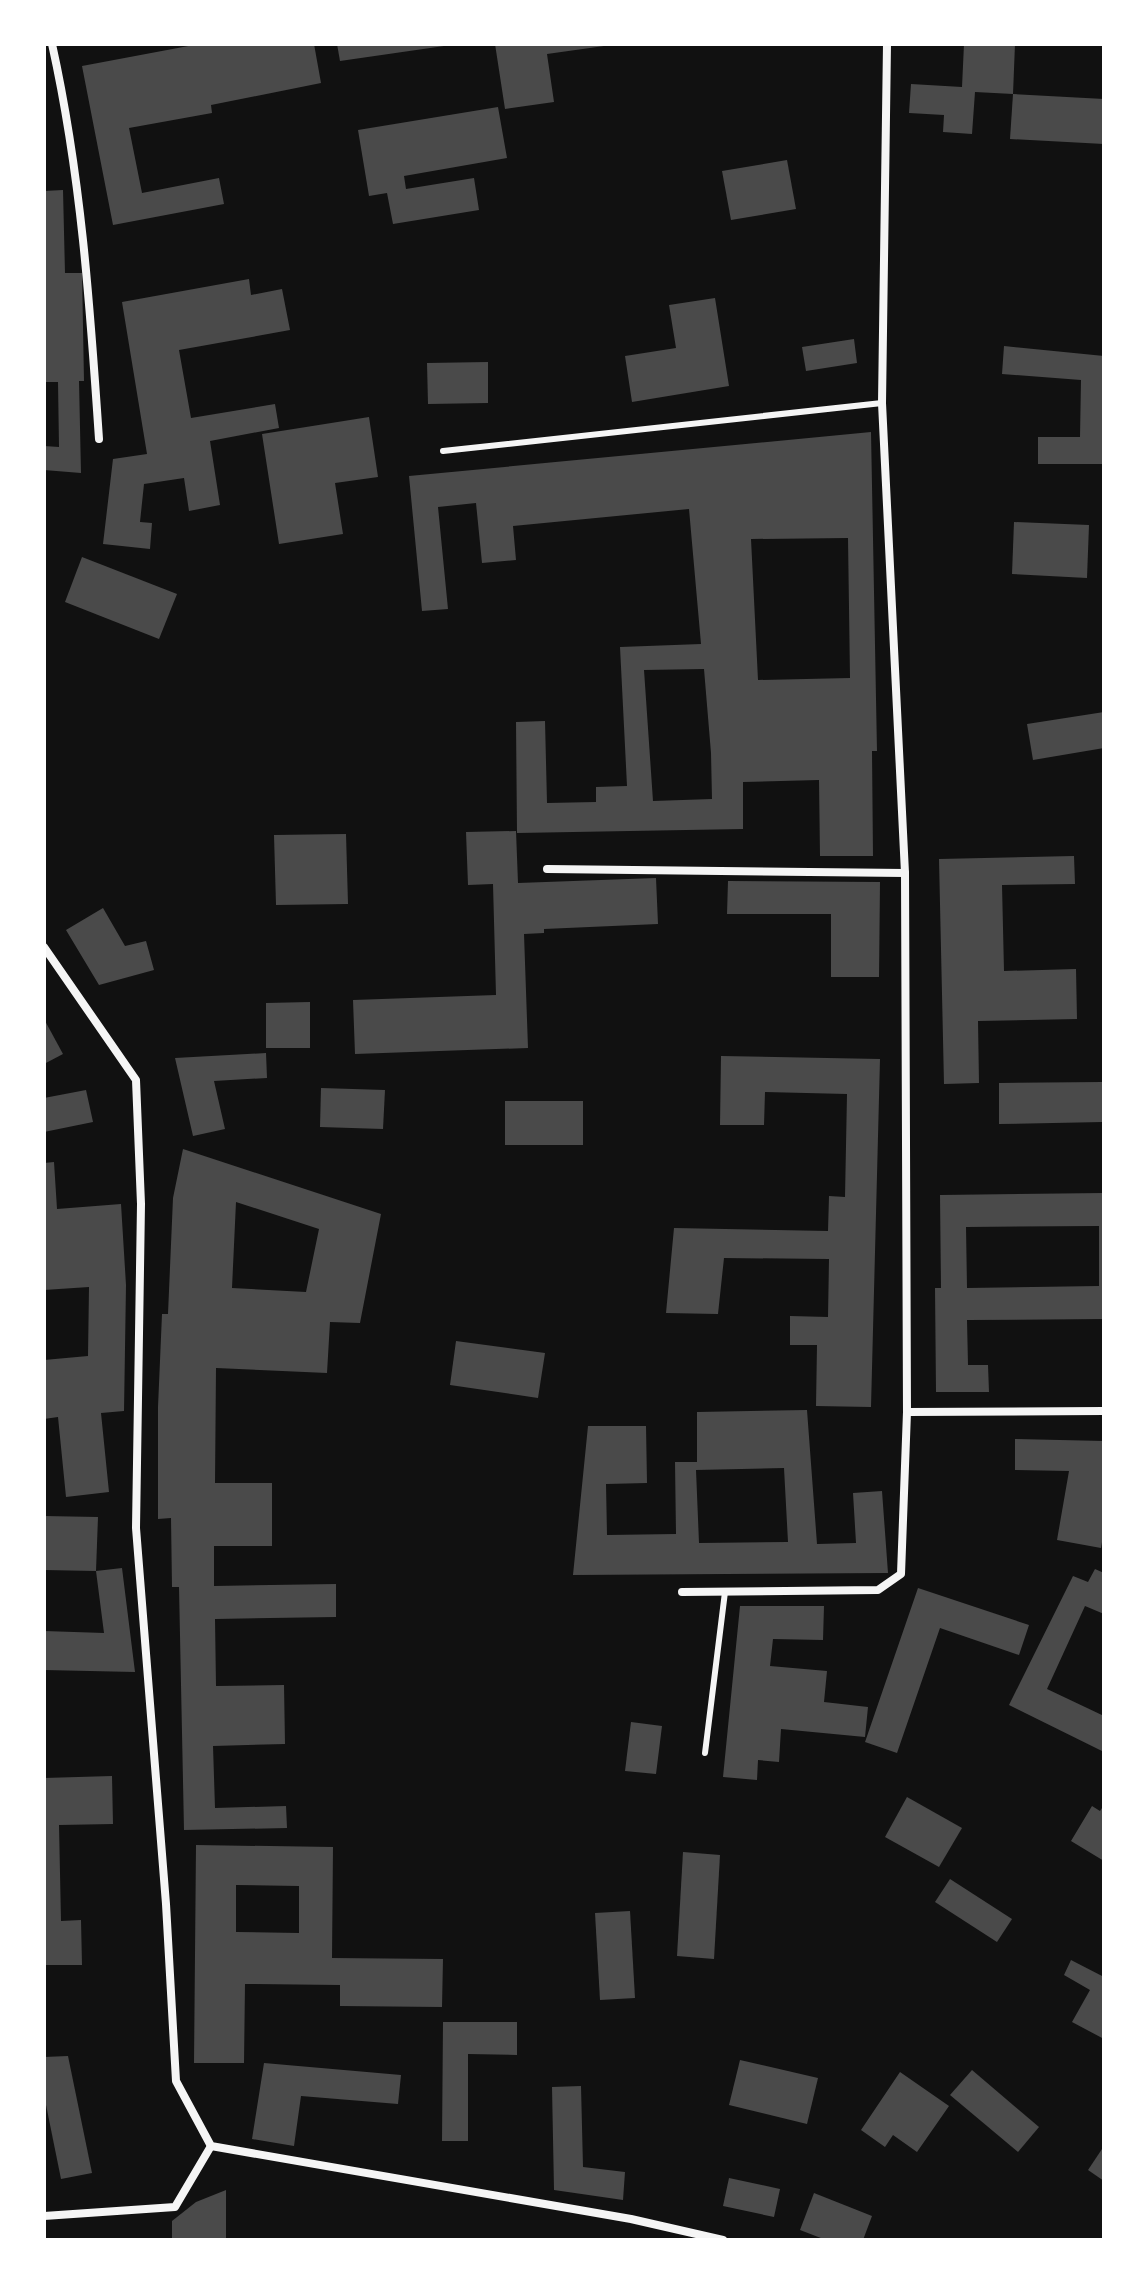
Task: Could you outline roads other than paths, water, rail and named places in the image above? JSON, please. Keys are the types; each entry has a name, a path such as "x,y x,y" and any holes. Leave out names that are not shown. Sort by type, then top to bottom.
{"street":[{"path":"52,44 66,110 83,221 99,439"},
{"path":"682,1592 878,1590 901,1574 907,1412 905,873 882,403 887,44"},
{"path":"547,869 905,873"},
{"path":"44,947 136,1080 141,1204 136,1528 166,1904 176,2081 211,2146"},
{"path":"907,1412 1104,1411"},
{"path":"44,2216 175,2207 211,2146"},
{"path":"211,2146 631,2219 723,2240"}],"lane":[{"path":"443,451 882,403"},
{"path":"705,1753 725,1592"}]}
